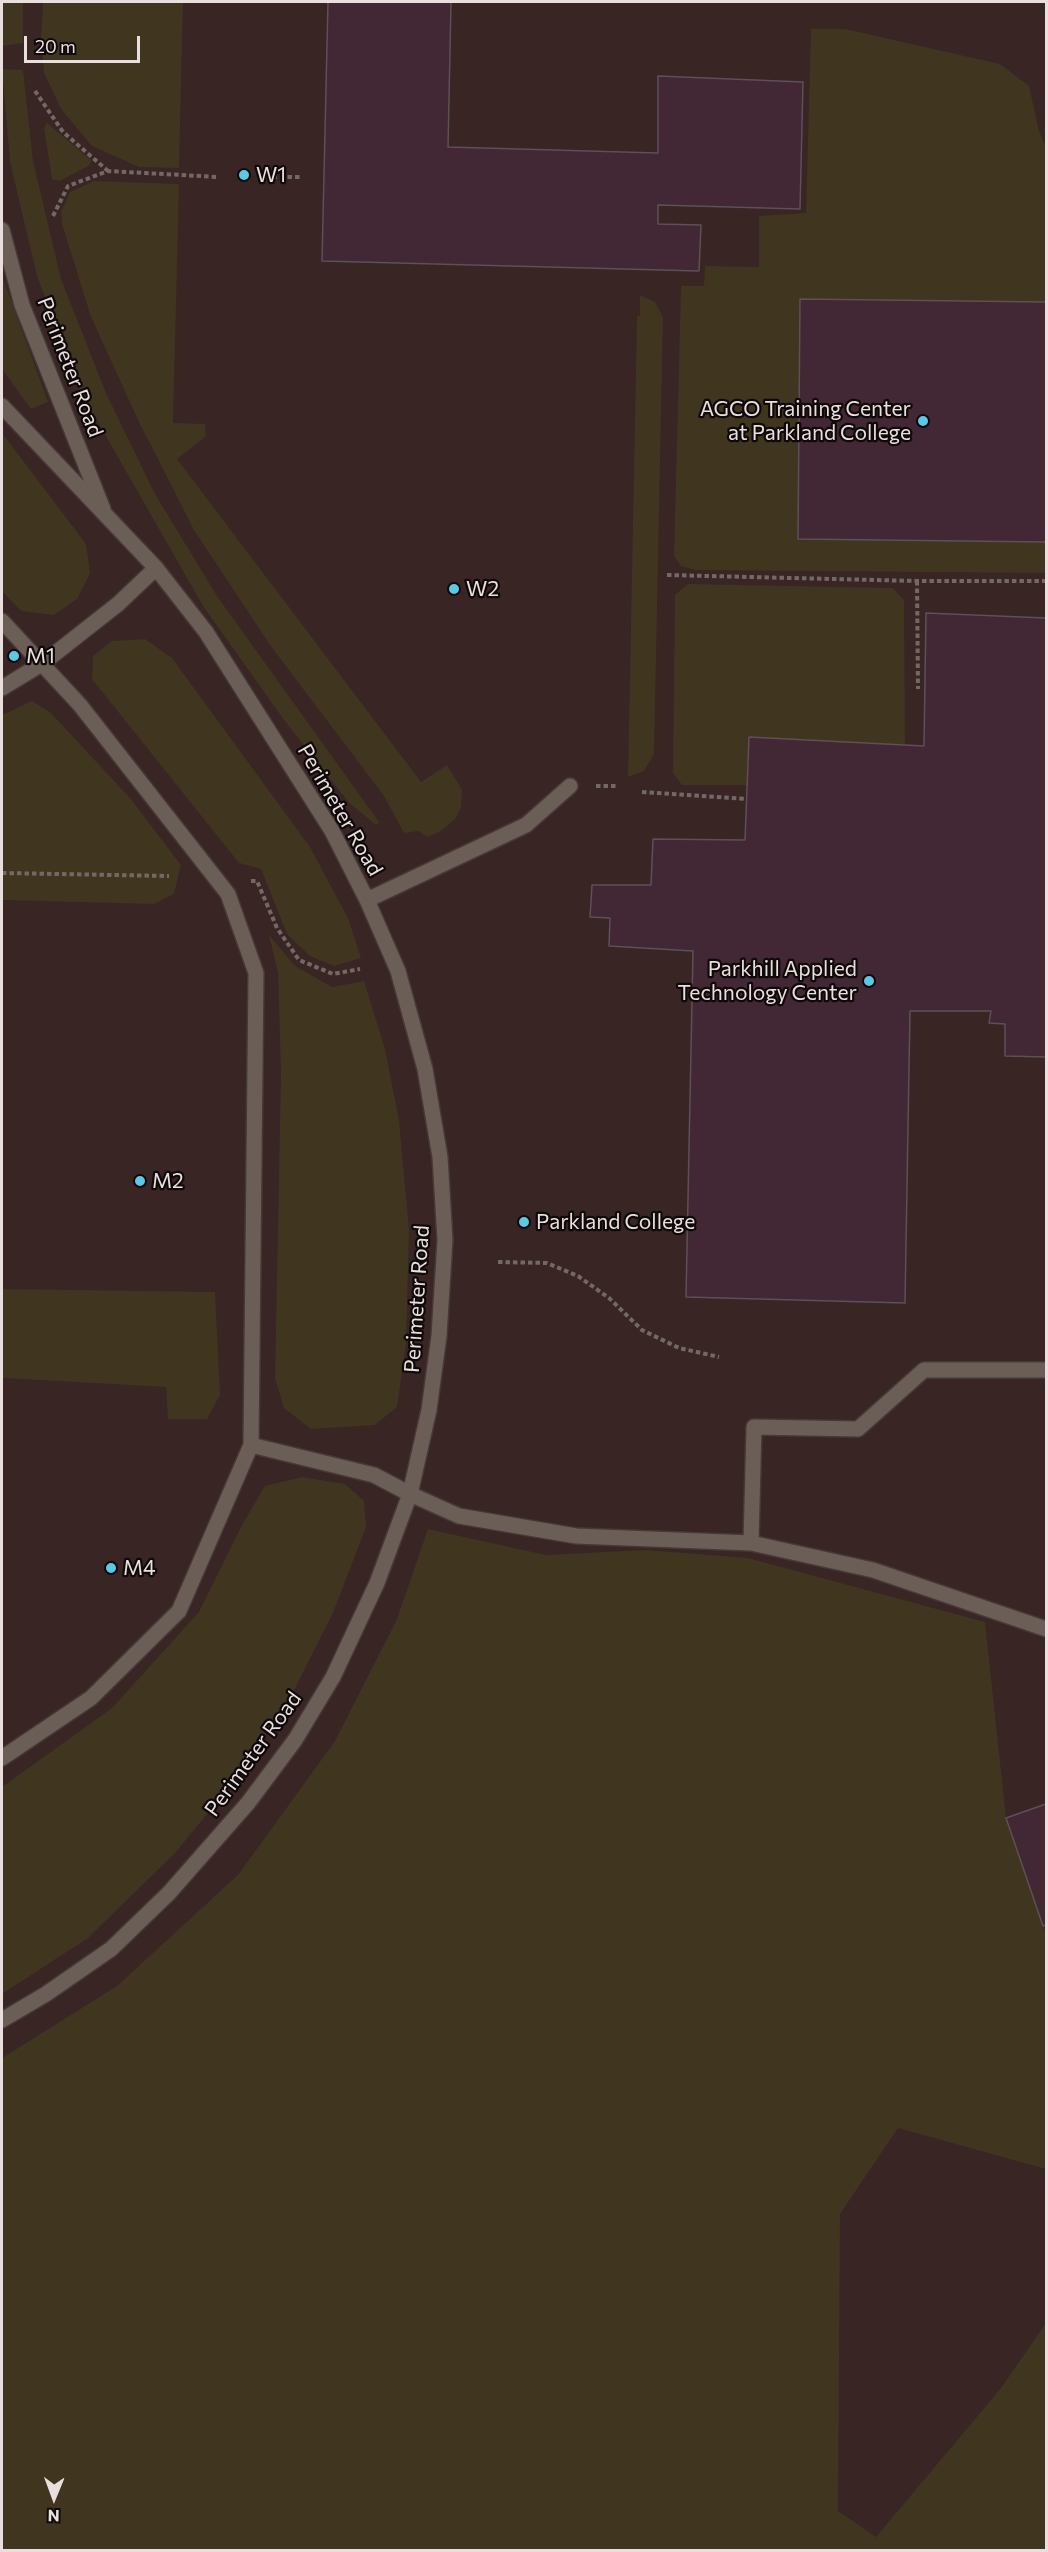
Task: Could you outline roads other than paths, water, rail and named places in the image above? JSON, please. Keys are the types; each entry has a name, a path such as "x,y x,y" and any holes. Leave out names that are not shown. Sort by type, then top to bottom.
{"street":[{"name":"Perimeter Road","path":"2,230 22,305 106,517"},
{"name":"Perimeter Road","path":"2,406 156,568 206,632 332,831 393,958 425,1069 440,1157 445,1240 439,1336 429,1410 410,1494 377,1583 333,1677 295,1740 248,1803 169,1893 111,1948 46,1994 2,2020"},
{"path":"2,688 43,663 118,604 156,568"},
{"path":"2,621 80,705 228,894 256,974 251,1445 179,1611 91,1698 2,1758"},
{"path":"367,900 526,825 570,786"},
{"path":"751,1543 754,1427 858,1429 924,1370 1047,1370"},
{"path":"251,1445 374,1474 410,1494 459,1516 576,1536 751,1543 873,1569 1047,1629"}],"place":[{"name":"W1","path":"244,175"},
{"name":"AGCO Training Center at Parkland College","path":"923,421"},
{"name":"W2","path":"454,589"},
{"name":"M1","path":"14,656"},
{"name":"Parkhill Applied Technology Center","path":"869,981"},
{"name":"M2","path":"140,1181"},
{"name":"Parkland College","path":"524,1222"},
{"name":"M4","path":"111,1568"}]}
